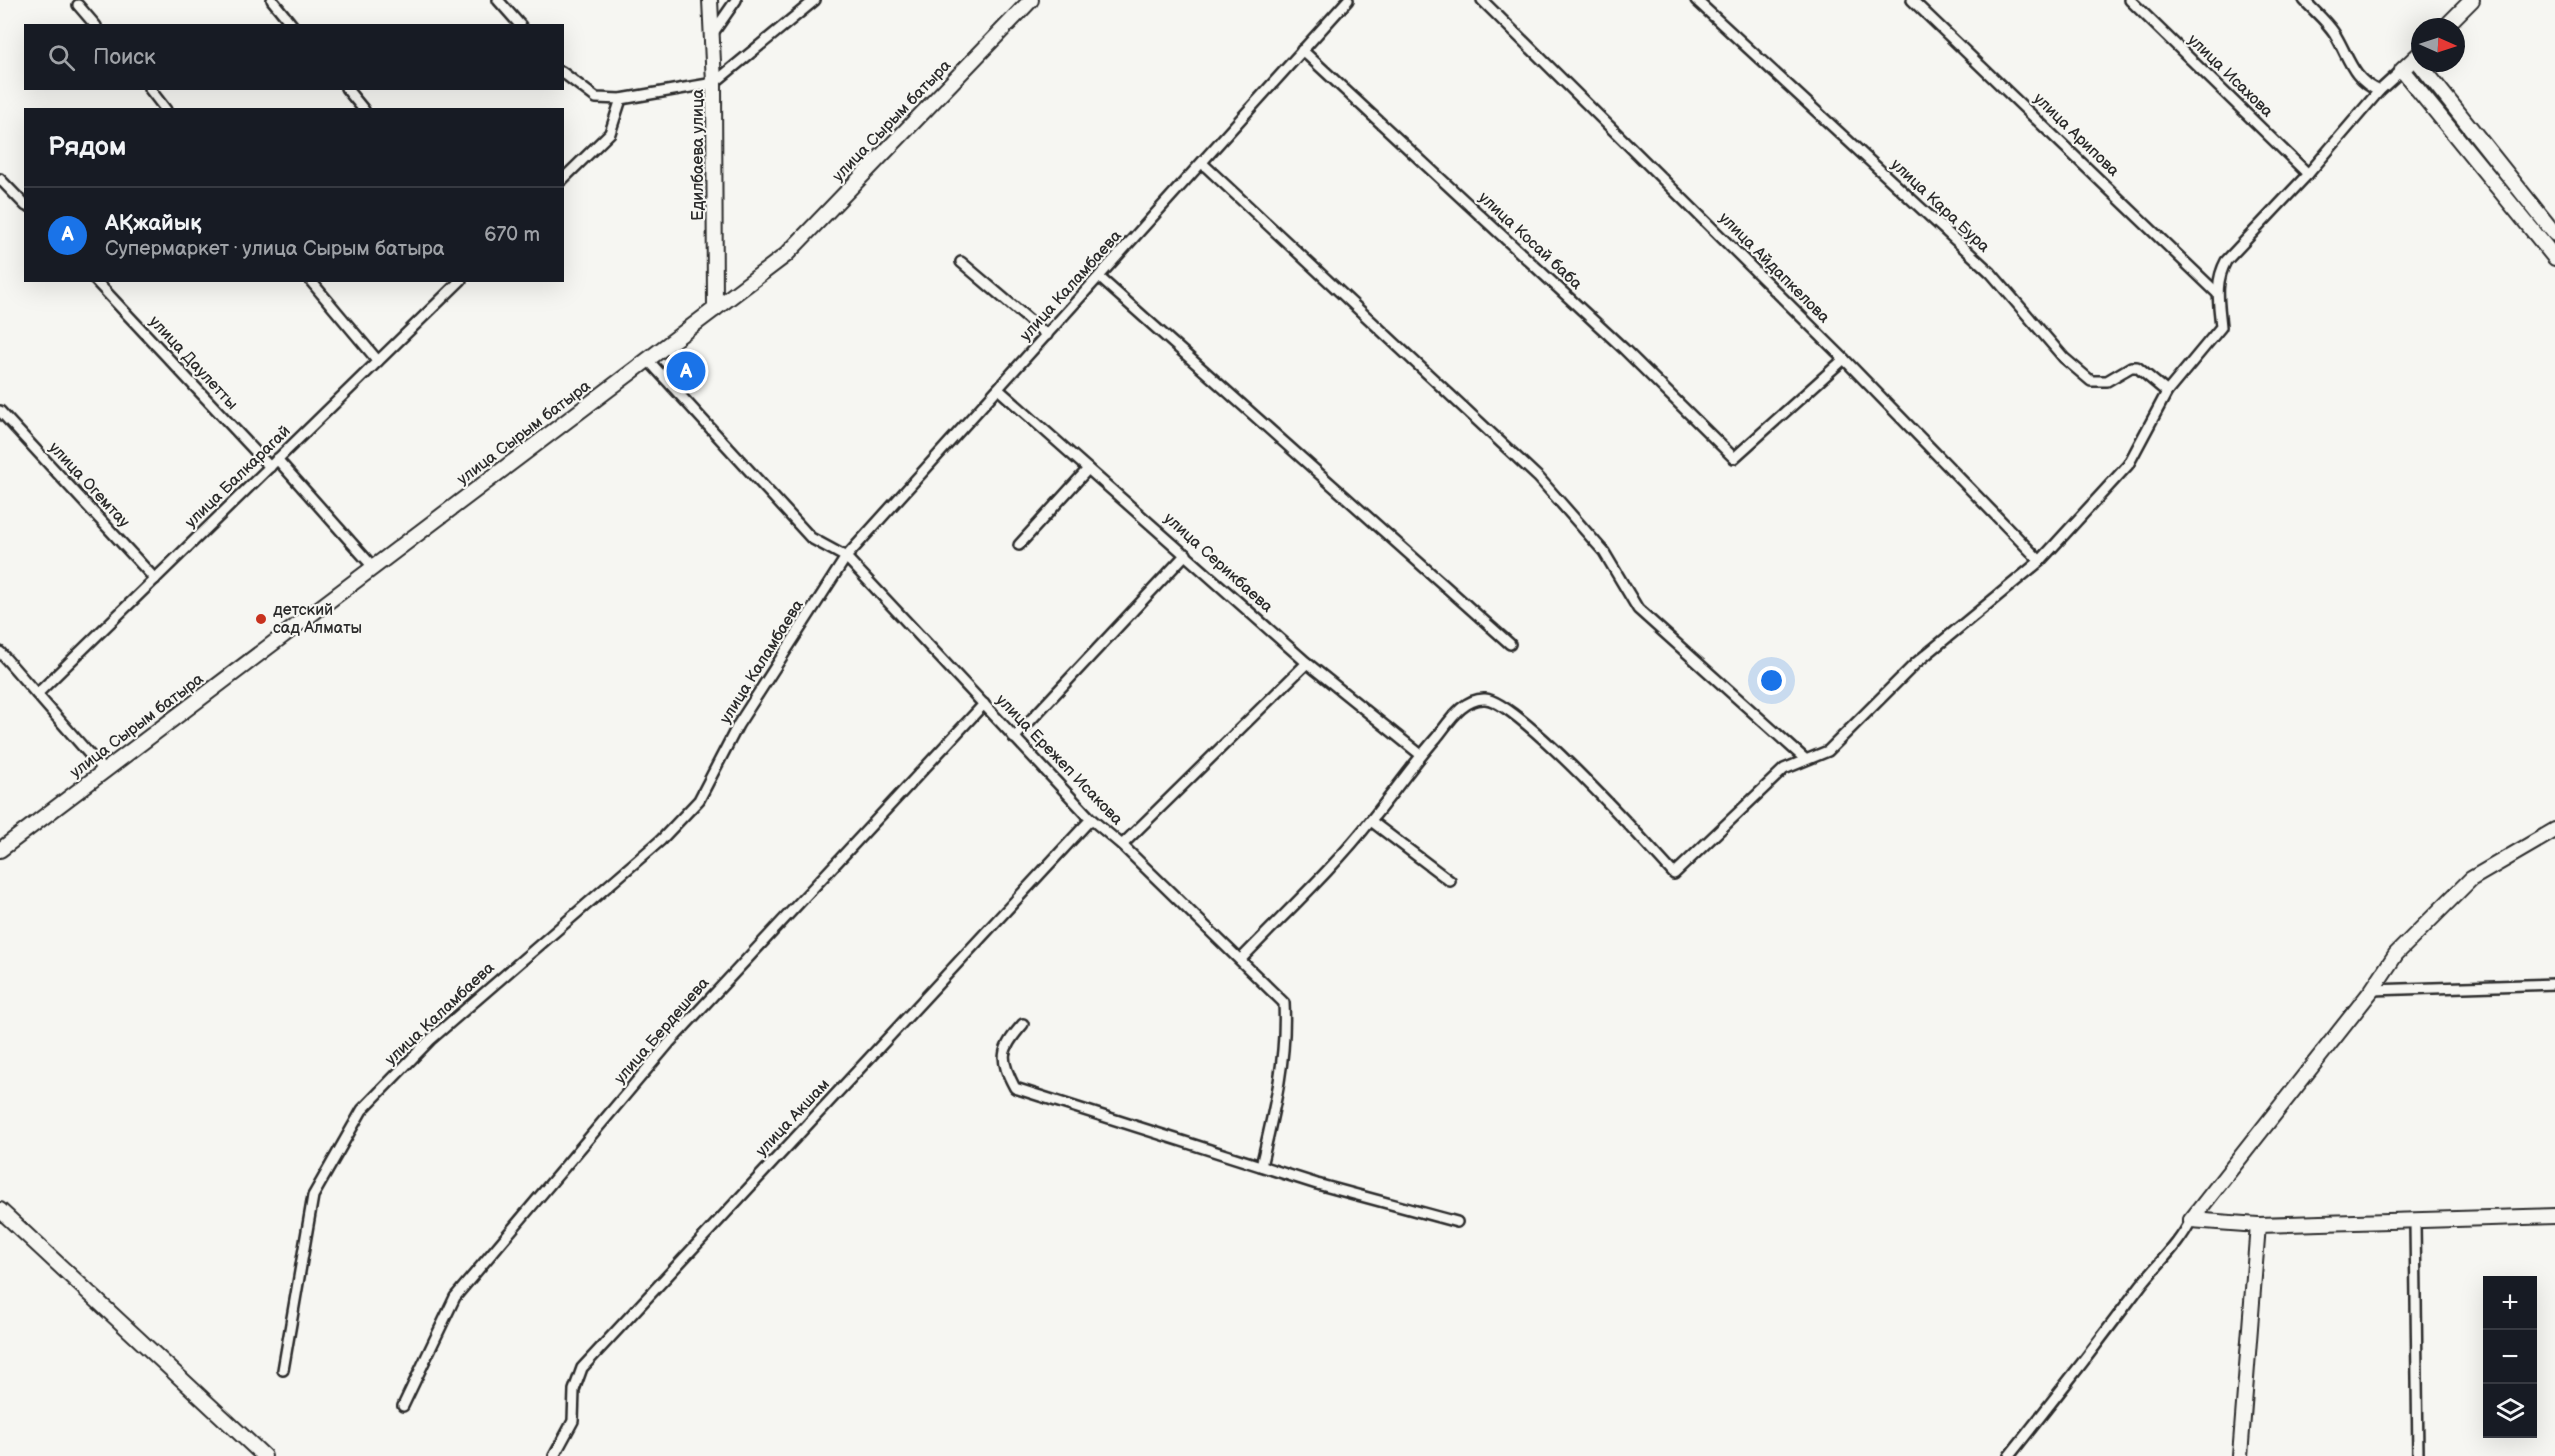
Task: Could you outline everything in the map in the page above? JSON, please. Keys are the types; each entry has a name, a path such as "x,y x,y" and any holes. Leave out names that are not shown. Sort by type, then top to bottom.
{"street":[{"path":"272,0 291,24"},
{"path":"498,0 519,24"},
{"name":"Едилбаева улица","path":"710,0 714,83 715,309"},
{"path":"713,33 736,0"},
{"path":"564,74 596,98 621,99 714,83 815,0"},
{"name":"улица Сырым батыра","path":"0,850 786,255 1030,0"},
{"name":"улица Каламбаева","path":"283,1370 313,1196 362,1110 430,1040 661,840 699,800 738,725 846,557 1348,0"},
{"name":"улица Айдапкелова","path":"1482,0 1844,359 2040,561"},
{"name":"улица Кара Бура","path":"1696,0 1990,273 2064,358 2091,381 2107,381 2131,367 2138,367 2167,392"},
{"name":"улица Арипова","path":"1912,0 2217,293"},
{"name":"улица Исахова","path":"2130,0 2308,174"},
{"path":"2304,0 2336,34 2350,65 2366,86 2379,91"},
{"path":"2454,18 2472,0"},
{"path":"78,5 94,24"},
{"name":"улица Косай баба","path":"1302,50 1624,349 1734,458 1844,359"},
{"path":"1241,958 1371,821 1421,755 1461,708 1474,700 1487,699 1499,704 1588,780 1674,874 1784,769 1828,751 1916,663 2040,561 2128,465 2167,392 2221,327 2217,293 2219,274 2226,261 2308,174 2379,91 2411,62"},
{"path":"2402,70 2555,258"},
{"path":"2430,72 2555,234"},
{"path":"151,90 164,108"},
{"path":"348,90 362,108"},
{"path":"564,178 610,134 621,99"},
{"path":"1202,163 1539,478 1604,552 1638,609 1805,759"},
{"path":"0,179 24,204"},
{"path":"962,262 1047,335"},
{"path":"1099,277 1510,644"},
{"name":"улица Даулетты","path":"97,282 270,467"},
{"path":"312,282 378,361"},
{"name":"улица Балкарагай","path":"37,694 459,282"},
{"name":"улица Ережеп Исакова","path":"648,360 812,538 846,557 1091,819 1122,845 1241,958 1284,1003 1286,1029 1281,1085 1261,1166"},
{"name":"улица Серикбаева","path":"998,389 1307,663 1421,755"},
{"name":"улица Огемтау","path":"0,411 155,579"},
{"path":"277,459 374,568"},
{"path":"1018,545 1088,469"},
{"path":"1014,738 1186,554"},
{"path":"0,652 104,771"},
{"path":"1122,845 1307,663"},
{"name":"улица Бердешева","path":"404,1406 455,1297 669,1043 984,704"},
{"name":"улица Акшам","path":"554,1456 573,1421 574,1390 582,1368 1091,819"},
{"path":"1371,821 1450,881"},
{"path":"2009,1456 2058,1396 2160,1260 2180,1240 2191,1220 2372,990 2396,954 2471,879 2555,830"},
{"path":"2372,990 2555,984"},
{"path":"1023,1024 1008,1041 1003,1065 1015,1088 1261,1166 1457,1222"},
{"path":"0,1210 264,1456"},
{"path":"2191,1220 2258,1225 2555,1216"},
{"path":"2415,1222 2418,1456"},
{"path":"2240,1456 2258,1225"}],"place":[{"name":"АҚжайық","path":"686,371"},
{"name":"детский сад Алматы","path":"261,619"}]}
